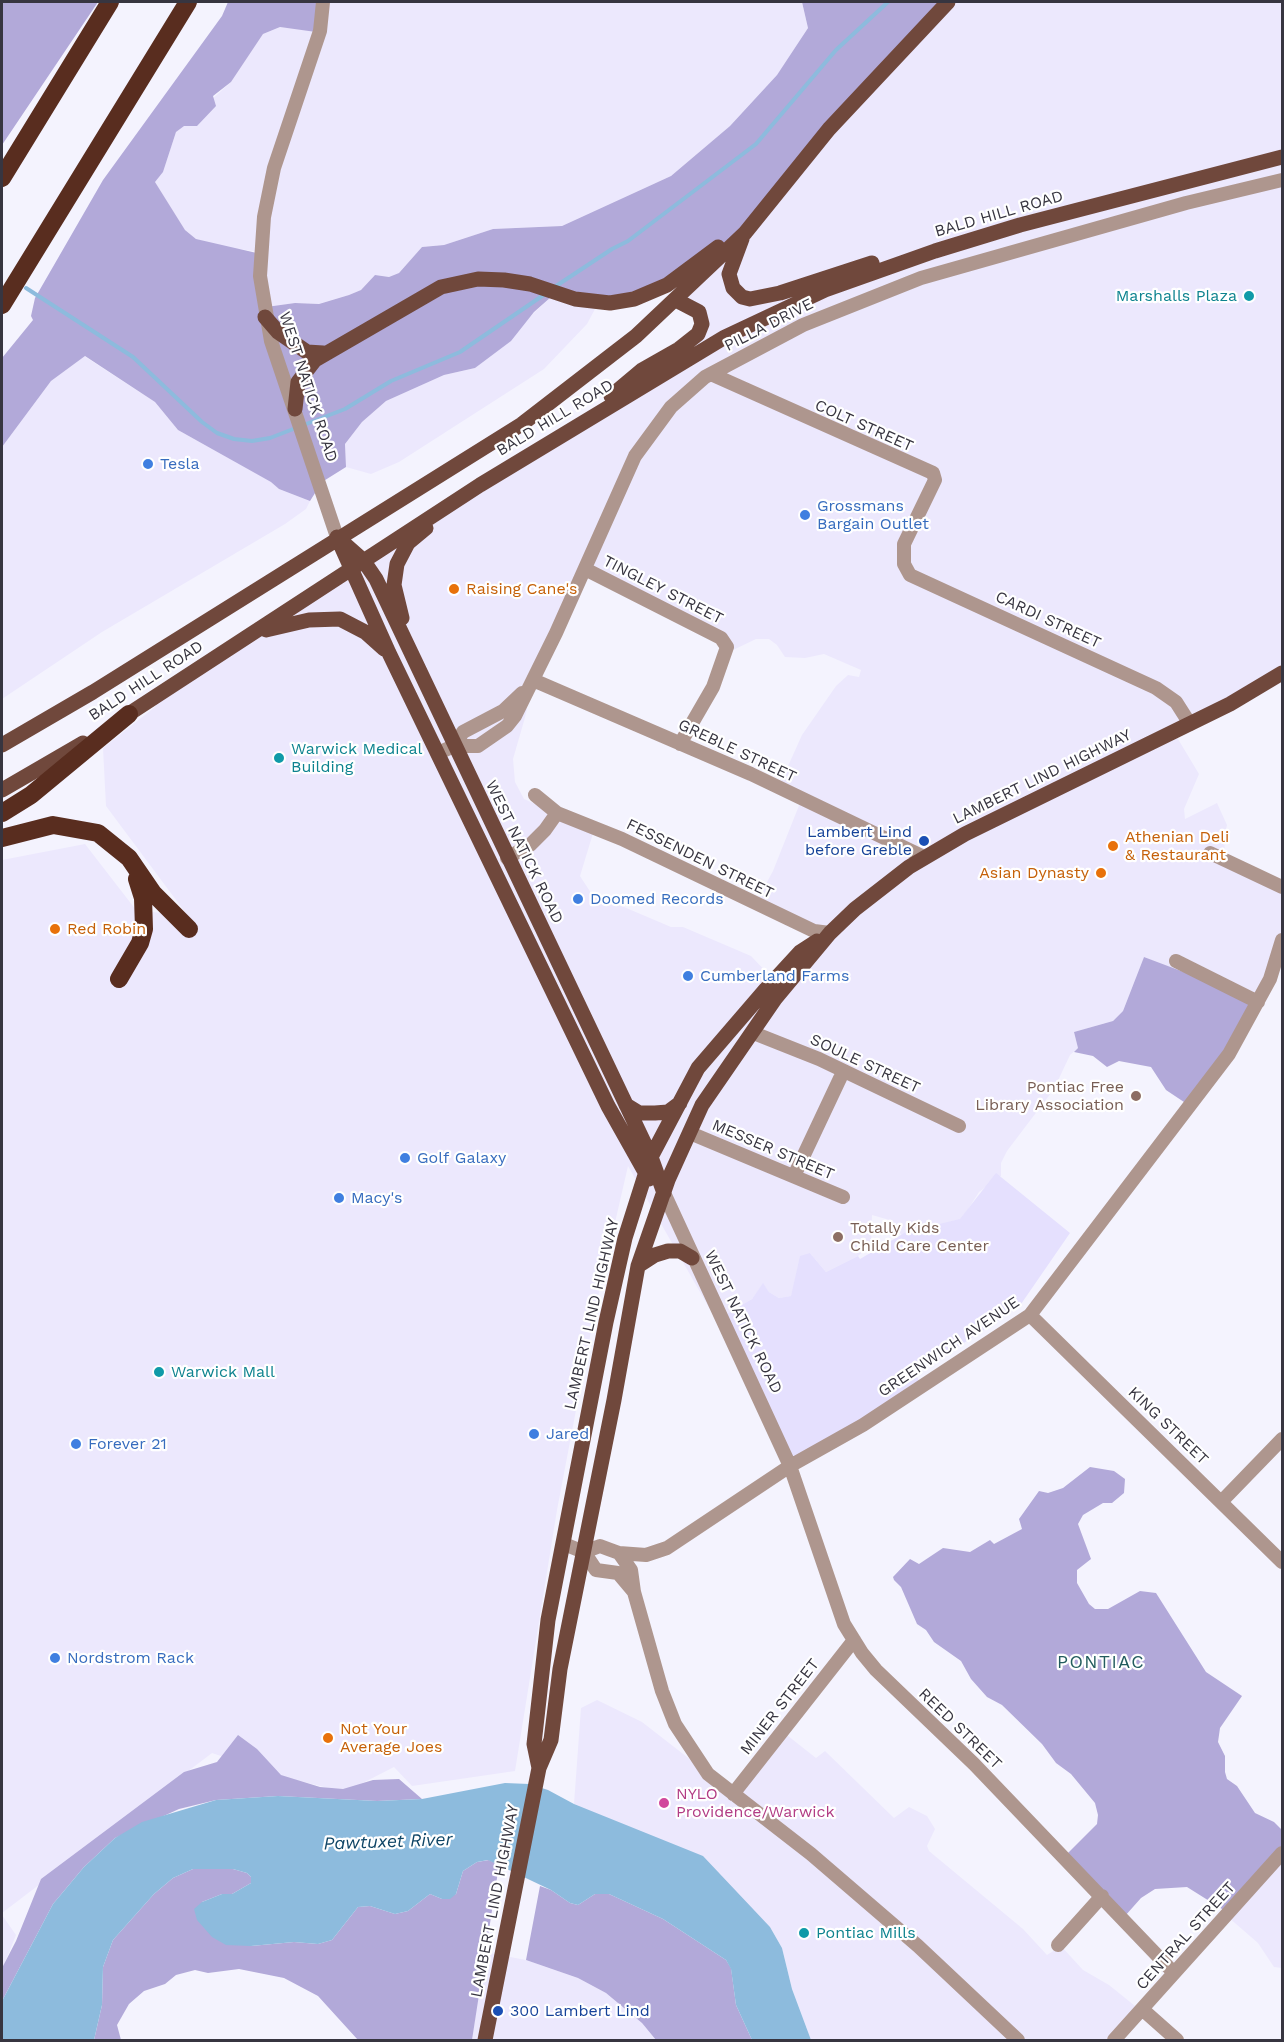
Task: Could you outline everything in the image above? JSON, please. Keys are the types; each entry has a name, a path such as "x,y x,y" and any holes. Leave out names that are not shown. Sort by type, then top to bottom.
{"highway":[{"path":"2,178 7,166 110,2"},
{"path":"2,305 188,2"},
{"path":"2,813 31,795 129,714"},
{"path":"2,838 53,825 69,826 98,833 129,858 153,893 189,929"},
{"path":"119,980 140,943 144,928 143,898 129,858"}],"main road":[{"name":"BALD HILL ROAD","path":"2,745 93,692 337,537 522,424 636,336 745,233 829,129 948,2"},
{"name":"BALD HILL ROAD","path":"2,790 54,762 349,569 574,426 725,337 825,290 935,251 1020,225 1282,157"},
{"path":"296,414 298,382 323,353 408,304 454,283 478,279 504,280 587,301 610,303 634,299 682,276 763,211"},
{"path":"745,233 729,274 733,288 742,297 750,299 780,293 943,242 1020,225"},
{"path":"574,426 642,370 679,349 698,334 702,324 699,312 676,300"},
{"path":"265,317 278,333 307,352 323,353"},
{"path":"420,675 396,599 394,585 397,564 408,543 480,485"},
{"name":"WEST NATICK ROAD","path":"337,537 363,560 376,579 651,1157 664,1193"},
{"name":"WEST NATICK ROAD","path":"337,537 349,569 388,653 608,1106 645,1175 664,1193"},
{"path":"245,638 283,624 320,618 340,619 365,632 388,653"},
{"name":"LAMBERT LIND HIGHWAY","path":"485,2040 539,1768 551,1740 560,1670 638,1266 664,1193 702,1105 751,1031 830,933 855,909 924,857 965,834 1190,724 1282,673"},
{"name":"LAMBERT LIND HIGHWAY","path":"539,1768 534,1744 542,1659 606,1322 625,1238 651,1157 698,1068 800,952 830,933"},
{"path":"626,1105 639,1113 655,1113 668,1112 680,1103"},
{"path":"638,1266 655,1255 668,1251 680,1251 692,1258"}],"street":[{"name":"WEST NATICK ROAD","path":"323,2 320,31 285,132 268,198 260,262 265,317 274,351 337,537"},
{"name":"PILLA DRIVE","path":"438,753 454,746 477,746 507,726 522,706 635,456 651,430 671,407 711,374 811,321 921,278 1186,203 1282,180"},
{"name":"COLT STREET","path":"711,374 933,473 935,480 904,544"},
{"name":"CARDI STREET","path":"904,544 904,564 914,578 1156,688 1176,702 1190,724"},
{"name":"TINGLEY STREET","path":"585,569 721,638 725,643 727,653 720,672 700,713 680,744"},
{"name":"PILLA DRIVE","path":"454,746 463,732 512,704 533,680"},
{"name":"GREBLE STREET","path":"533,680 751,774 924,857"},
{"name":"FESSENDEN STREET","path":"535,795 556,813 622,839 814,931 830,933"},
{"path":"507,858 530,845 545,830 556,813"},
{"path":"1210,853 1282,887"},
{"name":"GREENWICH AVENUE","path":"584,1552 600,1546 619,1553 646,1555 666,1548 790,1466 862,1425 1030,1315 1229,1054 1270,979 1282,940"},
{"path":"1176,962 1258,1002"},
{"name":"SOULE STREET","path":"756,1034 959,1126"},
{"path":"794,1176 843,1072"},
{"name":"MESSER STREET","path":"690,1133 843,1197"},
{"name":"WEST NATICK ROAD","path":"664,1193 692,1258 790,1466"},
{"name":"KING STREET","path":"1030,1315 1282,1562"},
{"path":"1222,1501 1282,1439"},
{"name":"REED STREET","path":"790,1466 844,1624 876,1670 974,1764 1174,1973"},
{"path":"564,1544 584,1552 596,1570 618,1573 634,1592"},
{"path":"619,1553 631,1570 634,1592 658,1680 675,1724 708,1774 811,1854 918,1946 1018,2040"},
{"name":"MINER STREET","path":"733,1794 854,1640"},
{"name":"CENTRAL STREET","path":"1114,2040 1282,1853"},
{"path":"1058,1946 1102,1896"},
{"path":"1142,2009 1177,2040"}],"shaded area":[{"path":"2,2 98,2 2,145"},
{"path":"228,2 320,2 316,32 280,27 263,34 231,82 213,96 216,106 197,126 184,126 176,132 163,172 155,182 185,230 196,239 261,254 266,307 295,303 319,304 349,295 361,290 375,275 389,277 399,273 422,247 444,245 493,229 562,226 671,176 730,126 777,75 808,28 802,2 946,2 763,212 679,279 634,299 551,297 534,312 511,341 475,368 444,375 386,401 362,422 345,444 346,467 322,482 310,501 279,489 271,482 178,430 155,402 85,356 51,381 2,447 2,358 33,320 31,316 35,298 103,180 222,16"},
{"path":"320,2 802,2 808,28 777,75 730,126 671,176 562,226 493,229 444,245 422,247 399,273 389,277 375,275 361,290 349,295 319,304 295,303 266,307 254,251 223,247 196,239 185,230 155,182 163,172 176,132 231,82 263,34 280,27 291,28"},
{"path":"946,2 1282,2 1282,674 1175,734 1199,774 1184,809 1185,819 1217,803 1227,825 1224,838 1226,866 1282,893 1282,945 1259,1004 1144,957 1123,1011 1113,1021 1074,1032 1078,1048 1070,1055 1054,1089 1007,1151 1001,1163 1001,1176 979,1192 962,1219 902,1236 893,1221 872,1215 871,1244 858,1256 826,1272 810,1253 791,1296 779,1298 769,1292 763,1284 752,1299 716,1320 628,1166 596,1305 557,1510 515,1771 412,1786 394,1767 345,1792 287,1778 212,1753 2,1913 2,860 85,844 136,910 188,916 106,806 103,748 155,707 163,693 577,425 696,337 697,314 675,305","holes":["588,572 731,651 756,639 769,639 777,645 785,657 805,658 824,654 861,670 859,677 848,675 836,686 802,735 779,786 800,803 773,871 755,904 826,936 773,979 751,956 683,927 671,927 591,893 580,876 594,830 524,799 515,782 513,759 527,709 524,704"]},
{"path":"551,297 595,309 587,324 544,369 399,462 371,474 346,467 345,444 362,422 386,401 444,375 475,368"},
{"path":"84,356 155,402 178,430 272,482 279,489 310,501 306,509 285,524 102,632 2,699 2,447 51,381"},
{"path":"1144,957 1189,974 1256,1007 1187,1104 1166,1090 1151,1067 1119,1061 1107,1067 1093,1056 1074,1052 1078,1048 1074,1032 1113,1021 1123,1011"},
{"path":"996,1173 1070,1233 1019,1307 916,1374 921,1386 791,1465 716,1320 752,1299 763,1283 769,1292 779,1298 791,1296 800,1256 810,1253 826,1272 858,1256 860,1259 906,1232 960,1219"},
{"path":"1090,1467 1114,1471 1125,1479 1124,1493 1112,1503 1103,1503 1083,1515 1078,1524 1091,1559 1077,1570 1077,1583 1089,1604 1095,1609 1108,1609 1140,1591 1156,1593 1206,1672 1242,1696 1220,1728 1218,1742 1225,1756 1225,1772 1227,1779 1237,1786 1255,1813 1274,1822 1282,1830 1282,1854 1230,1914 1187,1887 1155,1889 1141,1898 1125,1916 1065,1856 1097,1824 1098,1815 1095,1803 1071,1774 1056,1763 1042,1744 1002,1705 987,1697 971,1679 961,1661 934,1642 926,1630 917,1624 901,1587 893,1577 910,1559 919,1564 943,1548 970,1552 990,1540 994,1544 1022,1529 1019,1519 1039,1491 1048,1493 1063,1488"},
{"path":"597,1700 642,1722 732,1792 783,1732 816,1758 825,1751 894,1818 909,1807 927,1816 935,1829 927,1846 929,1851 1023,1929 1047,1955 1061,1946 1083,1970 1109,1985 1140,2010 1115,2040 811,2040 792,1989 782,1948 770,1927 745,1902 574,1804 581,1708"},
{"path":"238,1735 257,1749 281,1775 320,1787 343,1789 373,1780 399,1779 422,1799 377,1801 278,1796 216,1800 179,1809 115,1838 84,1867 53,1904 2,2001 2,1968 16,1941 41,1879 184,1772 217,1762"},
{"path":"1282,1854 1282,1968 1274,1967 1258,1943 1228,1917"},
{"path":"489,1860 499,1865 472,2040 358,2040 318,1996 284,1978 239,1969 208,1973 195,1970 176,1975 165,1984 144,1991 129,2004 117,2025 121,2040 94,2040 102,2005 103,1967 113,1940 154,1894 173,1878 193,1869 233,1869 247,1873 251,1877 251,1883 232,1894 222,1894 202,1902 251,1946 294,1942 318,1944 332,1940 358,1907 370,1906 395,1914 408,1911 430,1894 442,1899 456,1894 463,1871 477,1862"},
{"path":"540,1886 578,1905 595,1894 609,1894 663,1919 726,1960 731,1968 736,2005 752,2040 656,2040 642,2023 606,1993 578,1978 526,1960"},
{"path":"2,1915 16,1935 2,1970"},
{"path":"484,1952 526,1960 578,1978 606,1993 642,2023 656,2040 472,2040"}],"water":[{"name":"Pawtuxet River","path":"505,1783 529,1784 548,1790 574,1804 703,1856 770,1927 782,1948 792,1989 811,2040 752,2040 736,2005 731,1969 726,1960 663,1919 609,1894 595,1894 578,1905 570,1903 551,1890 488,1860 477,1862 463,1871 456,1894 450,1899 442,1899 430,1894 408,1911 395,1914 370,1906 358,1907 332,1940 318,1944 294,1942 251,1946 226,1945 212,1937 197,1920 194,1909 202,1902 222,1894 232,1894 251,1883 251,1877 247,1873 233,1869 193,1869 173,1878 154,1894 113,1940 103,1967 102,2005 94,2040 2,2040 2,2001 53,1904 84,1867 115,1838 142,1822 216,1800 278,1796 377,1801 422,1799"}],"waterway":[{"path":"553,288 628,241 756,144 836,50 888,2"},
{"path":"26,288 133,357 202,422 217,433 234,439 252,441 270,438 345,409 391,381 460,352 545,294"}],"place":[{"name":"Marshalls Plaza","path":"1249,296"},
{"name":"Tesla","path":"148,464"},
{"name":"Grossmans Bargain Outlet","path":"805,515"},
{"name":"Raising Cane's","path":"454,589"},
{"name":"Warwick Medical Building","path":"279,758"},
{"name":"Lambert Lind before Greble","path":"924,841"},
{"name":"Athenian Deli & Restaurant","path":"1113,846"},
{"name":"Asian Dynasty","path":"1101,873"},
{"name":"Doomed Records","path":"578,899"},
{"name":"Red Robin","path":"55,929"},
{"name":"Cumberland Farms","path":"688,976"},
{"name":"Pontiac Free Library Association","path":"1136,1096"},
{"name":"Golf Galaxy","path":"405,1158"},
{"name":"Macy's","path":"339,1198"},
{"name":"Totally Kids Child Care Center","path":"838,1237"},
{"name":"Warwick Mall","path":"159,1372"},
{"name":"Jared","path":"534,1434"},
{"name":"Forever 21","path":"76,1444"},
{"name":"Nordstrom Rack","path":"55,1658"},
{"name":"Not Your Average Joes","path":"328,1738"},
{"name":"NYLO Providence/Warwick","path":"664,1803"},
{"name":"Pontiac Mills","path":"804,1933"},
{"name":"300 Lambert Lind","path":"498,2011"}],"district":[{"name":"PONTIAC","path":"1101,1663"}]}
